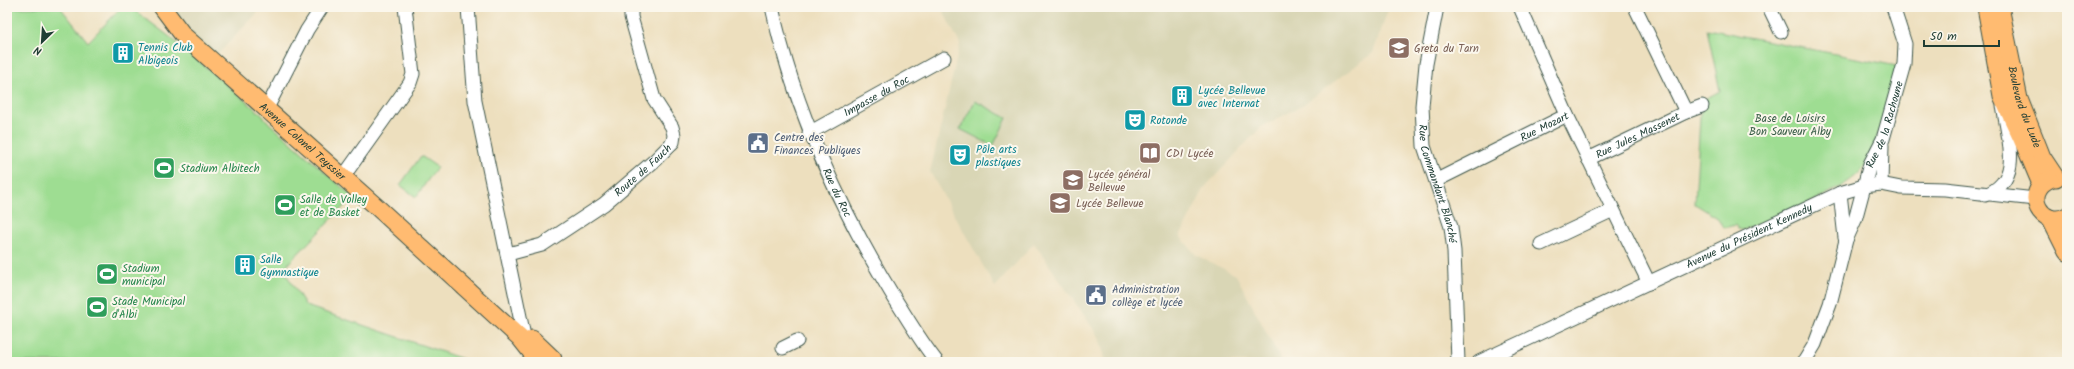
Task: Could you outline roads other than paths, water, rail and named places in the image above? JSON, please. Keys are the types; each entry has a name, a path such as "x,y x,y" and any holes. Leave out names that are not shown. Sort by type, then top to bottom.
{"main road":[{"name":"Avenue Colonel Teyssier","path":"162,7 183,35 343,177 520,338 549,361"},
{"name":"Boulevard du Lude","path":"1986,7 2002,96 2022,139 2050,186"},
{"name":"Boulevard du Lude","path":"2000,7 2019,99 2042,157 2050,186"},
{"path":"2050,186 2040,211 2062,218 2067,252"},
{"name":"Avenue Colonel Teyssier","path":"501,321 523,331 549,361"}],"street":[{"path":"266,110 307,30 322,7"},
{"path":"343,177 410,83 413,74 405,7"},
{"path":"468,7 475,101 523,331"},
{"name":"Route de Fauch","path":"508,254 542,245 604,204 654,161 673,142 674,134 672,128 654,99 631,17 631,7"},
{"name":"Rue du Roc","path":"772,7 809,133 857,236 919,340 937,362"},
{"name":"Rue Commandant Blanché","path":"1437,7 1426,64 1422,106 1424,146 1429,164 1437,180 1451,227 1454,251 1458,362"},
{"name":"Rue Mozart","path":"1437,180 1567,115 1520,7"},
{"path":"1635,7 1686,112"},
{"path":"1769,7 1780,32"},
{"name":"Rue de la Rachoune","path":"1804,362 1826,317 1846,240 1855,220 1870,164 1883,139 1904,64 1905,44 1893,7"},
{"name":"Impasse du Roc","path":"809,133 944,58"},
{"name":"Boulevard du Lude","path":"1985,195 2001,186 2009,173 2010,149 2002,96"},
{"name":"Rue Jules Massenet","path":"1588,159 1686,112 1702,106"},
{"path":"1567,115 1649,283"},
{"path":"1881,184 1883,139"},
{"name":"Avenue du Président Kennedy","path":"1479,362 1840,193 1864,186 1881,184 1901,188 1945,189 1985,195 2050,186"},
{"name":"Rue de la Rachoune","path":"1840,193 1846,240"},
{"path":"1541,244 1613,210"},
{"path":"783,348 797,341"}],"place":[{"name":"Greta du Tarn","path":"1399,48"},
{"name":"Tennis Club Albigeois","path":"123,53"},
{"name":"Lycée Bellevue avec Internat","path":"1182,96"},
{"name":"Rotonde","path":"1135,120"},
{"name":"Centre des Finances Publiques","path":"758,143"},
{"name":"CDI Lycée","path":"1150,153"},
{"name":"Pôle arts plastiques","path":"960,155"},
{"name":"Stadium Albitech","path":"164,168"},
{"name":"Lycée général Bellevue","path":"1073,180"},
{"name":"Lycée Bellevue","path":"1060,203"},
{"name":"Salle de Volley et de Basket","path":"285,205"},
{"name":"Salle Gymnastique","path":"245,265"},
{"name":"Stadium municipal","path":"107,274"},
{"name":"Administration collège et lycée","path":"1096,295"},
{"name":"Stade Municipal d'Albi","path":"97,307"}],"park label":[{"name":"Base de Loisirs Bon Sauveur Alby","path":"1790,124"}]}
